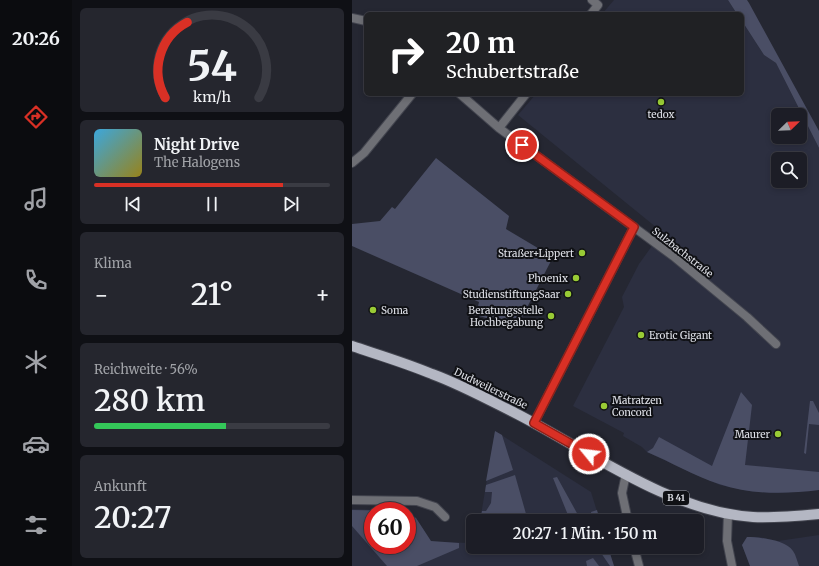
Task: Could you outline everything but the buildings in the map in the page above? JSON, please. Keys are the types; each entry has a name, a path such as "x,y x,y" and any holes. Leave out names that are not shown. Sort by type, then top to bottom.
{"main road":[{"name":"Dudweilerstraße","path":"352,346 433,374 494,402 640,482 677,498 708,509 752,517 819,514"}],"street":[{"path":"592,0 598,5 593,12"},
{"path":"352,18 364,21"},
{"path":"352,163 364,153 410,96"},
{"name":"Sulzbachstraße","path":"462,96 499,128 673,256 747,317 776,344"},
{"path":"499,128 524,96"},
{"path":"534,423 634,227"},
{"path":"626,474 622,494 626,514"},
{"path":"352,500 417,501 435,507 445,517"},
{"path":"728,513 727,541 732,566"},
{"path":"636,554 639,566"}],"shaded area":[{"path":"614,0 728,0 736,12 604,12"},
{"path":"728,0 747,0 806,108 799,108 776,63 764,55 744,24 744,12 736,12"},
{"path":"744,24 764,55 776,63 799,108 771,108 771,144 807,144 807,124 819,148 819,490 780,493 748,491 720,485 647,452 642,447 623,436 624,433 573,406 624,307 622,297 639,264 662,232 518,115 534,96 744,96"},
{"path":"807,109 819,131 819,148 807,124"},
{"path":"436,158 509,216 506,229 553,257 517,327 476,315 479,302 352,246 352,224 380,221 392,207 395,209"},
{"path":"741,392 752,405 745,465 819,472 819,490 769,493 731,488 701,477 647,452 653,448 659,437 712,466"},
{"path":"810,401 813,401 819,413 819,425 809,424 806,454 804,453"},
{"path":"495,431 591,492 598,514 481,514"},
{"path":"495,431 502,435 513,470 486,481"},
{"path":"515,475 526,514 481,514 482,511 486,511 491,503 492,492 485,492 486,485"},
{"path":"557,477 577,514 568,514 553,478"},
{"path":"352,509 364,509 364,554 416,554 416,518 431,542 466,543 466,554 610,554 614,566 352,566"},
{"path":"352,510 364,510 364,540 352,526"},
{"path":"597,510 598,514 591,514 591,512"},
{"path":"416,518 431,541 459,543 459,548 417,566 387,566 376,554 416,554"},
{"path":"819,535 819,566 750,566 742,545 747,537 759,537 778,541"},
{"path":"747,537 765,539 785,544 793,551 799,566 750,566 742,545"},
{"path":"602,554 610,554 614,566 610,566"},
{"path":"593,558 599,566 587,566 586,561"}],"place":[{"name":"tedox","path":"661,102"},
{"name":"Straßer+Lippert","path":"582,253"},
{"name":"Phoenix","path":"576,278"},
{"name":"StudienstiftungSaar","path":"568,294"},
{"name":"Soma","path":"373,310"},
{"name":"Beratungsstelle Hochbegabung","path":"551,316"},
{"name":"Erotic Gigant","path":"641,335"},
{"name":"Matratzen Concord","path":"604,406"},
{"name":"Maurer","path":"778,434"}],"route":[{"path":"522,145 634,227 534,423 589,454"}]}
